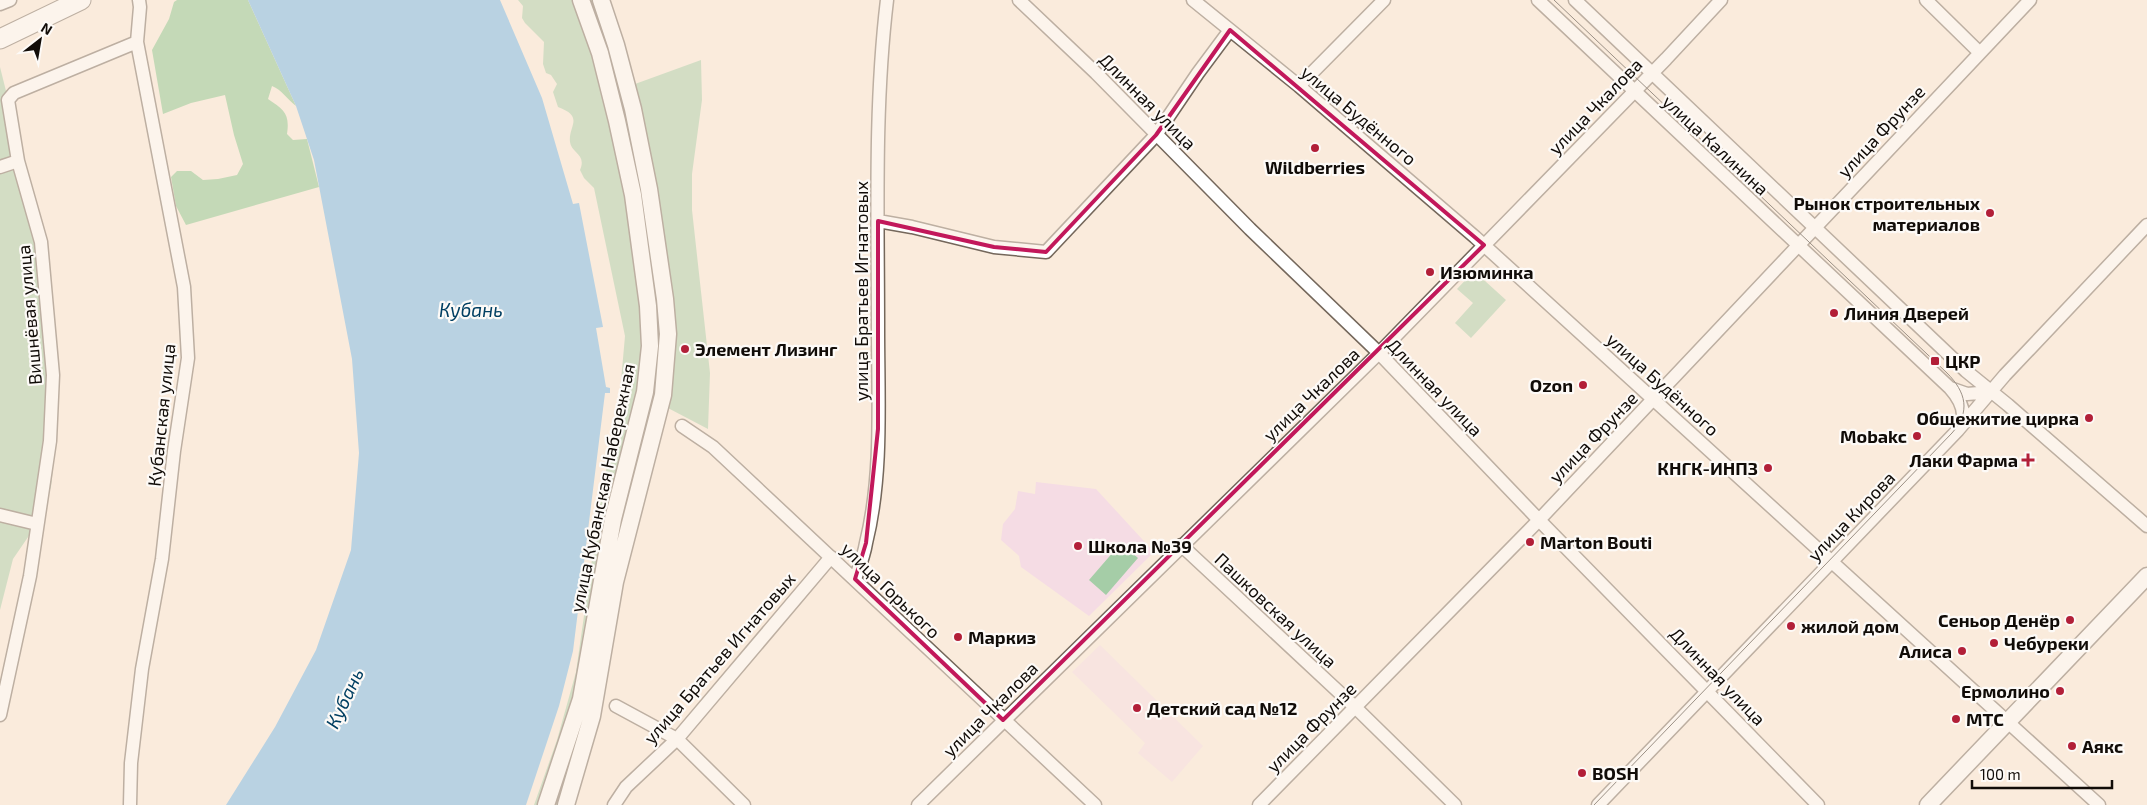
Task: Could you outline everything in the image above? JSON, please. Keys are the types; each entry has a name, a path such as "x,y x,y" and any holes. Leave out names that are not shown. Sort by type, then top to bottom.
{"highway":[{"path":"0,38 76,2"},
{"path":"0,52 52,26 76,2"}],"main road":[{"name":"улица Кубанская Набережная","path":"546,805 581,699 613,519 645,392 650,346 648,306 633,195 618,121 604,70 581,0"},
{"name":"улица Кубанская Набережная","path":"566,805 592,716 615,582 662,402 668,334 666,299 649,189 633,109 616,45 601,0"},
{"path":"1928,805 2006,720 2147,576"}],"street":[{"path":"0,4 10,0"},
{"name":"Кубанская улица","path":"130,805 131,763 142,669 162,559 174,451 188,358 184,287 137,42 139,0"},
{"name":"улица Братьев Игнатовых","path":"855,579 866,543 874,494 878,429 878,221 881,51 887,0"},
{"name":"Длинная улица","path":"1019,0 1096,72 1156,135 1379,353 1539,520 1708,690 1818,805"},
{"name":"улица Будённого","path":"1193,0 1299,86 1484,245 2099,805"},
{"path":"1299,86 1384,0"},
{"name":"улица Калинина","path":"1538,0 1950,388"},
{"name":"улица Калинина","path":"1575,0 1966,371 2147,526"},
{"name":"улица Чкалова","path":"918,805 1181,545 1379,353 1651,74 1720,0"},
{"path":"1926,0 1979,52"},
{"name":"улица Фрунзе","path":"1259,805 1539,520 2030,0"},
{"path":"878,221 912,227 994,247 1046,252 1156,135 1230,30"},
{"name":"Вишнёвая улица","path":"0,715 30,576 50,441 53,375 41,242 18,161 8,100 14,93 137,42"},
{"path":"0,167 18,161"},
{"name":"улица Кирова","path":"1598,805 1958,430 2147,225"},
{"path":"1950,388 1967,394 1991,392"},
{"path":"1950,388 1960,401 1964,415 1958,430"},
{"name":"улица Горького","path":"682,426 713,447 1095,805"},
{"path":"0,515 37,522"},
{"name":"Пашковская улица","path":"1181,545 1356,708 1455,805"},
{"name":"улица Братьев Игнатовых","path":"614,805 635,776 677,738 831,557"},
{"path":"1918,805 2006,720 2147,565"},
{"path":"616,706 677,738 744,805"}],"highlighted area":[{"path":"1230,30 1484,245 1003,720 855,579 866,543 878,429 878,221 994,247 1046,252 1156,135"}],"shaded area":[{"name":"Школа №39","path":"1036,482 1096,489 1154,552 1089,616 1021,567 1019,556 1001,540 1003,524 1015,509 1018,491 1035,494"},
{"name":"Детский сад №12","path":"1100,645 1203,746 1172,782 1138,753 1145,743 1072,672"}],"green space":[{"path":"177,0 248,0 296,106 282,92 272,86 268,99 285,113 288,121 287,134 293,140 307,139 319,187 186,225 176,206 171,177 177,171 191,171 203,180 218,179 237,175 243,164 225,95 191,103 163,114 152,50 169,19 174,2"},
{"path":"518,0 576,0 600,77 627,198 644,317 643,369 577,693 540,805 534,805 557,740 576,672 599,510 620,392 625,336 594,188 584,178 580,170 582,160 570,142 573,118 571,114 558,107 553,92 557,84 551,75 546,73 543,64 544,42 525,23 522,18 523,6"},
{"path":"587,0 595,0 614,59 642,178 662,325 658,387 595,678 562,805 551,805 655,336"},
{"path":"701,60 702,100 692,174 692,210 710,373 708,429 666,407 676,338 652,159 635,84"},
{"path":"0,67 25,167 56,378 57,429 51,487 37,524 13,559 0,610"},
{"path":"1474,271 1506,300 1471,338 1455,323 1473,303 1457,289"},
{"path":"1121,543 1138,558 1106,595 1089,580"}],"water":[{"name":"Кубань","path":"248,0 500,0 542,98 573,204 579,203 603,327 596,328 606,387 610,388 610,393 605,393 573,651 559,706 526,805 226,805 275,727 316,650 351,550 359,453 352,359 314,160 296,106"}],"tram line":[{"path":"1554,0 1947,373 1958,387 1964,402 1962,417 1952,433 1594,805"}],"place":[{"name":"Wildberries","path":"1315,148"},
{"name":"Рынок строительных материалов","path":"1990,213"},
{"name":"Изюминка","path":"1430,272"},
{"name":"Линия Дверей","path":"1834,313"},
{"name":"Элемент Лизинг","path":"685,349"},
{"name":"ЦКР","path":"1935,361"},
{"name":"Ozon","path":"1583,385"},
{"name":"Общежитие цирка","path":"2089,418"},
{"name":"Mobakc","path":"1917,436"},
{"name":"Лаки Фарма","path":"2028,460"},
{"name":"КНГК-ИНПЗ","path":"1768,468"},
{"name":"Marton Bouti","path":"1530,542"},
{"name":"Школа №39","path":"1078,546"},
{"name":"Сеньор Денёр","path":"2070,620"},
{"name":"жилой дом","path":"1791,626"},
{"name":"Маркиз","path":"958,637"},
{"name":"Чебуреки","path":"1994,643"},
{"name":"Алиса","path":"1962,651"},
{"name":"Ермолино","path":"2060,691"},
{"name":"Детский сад №12","path":"1137,708"},
{"name":"МТС","path":"1956,719"},
{"name":"Аякс","path":"2072,746"},
{"name":"BOSH","path":"1582,773"}]}
